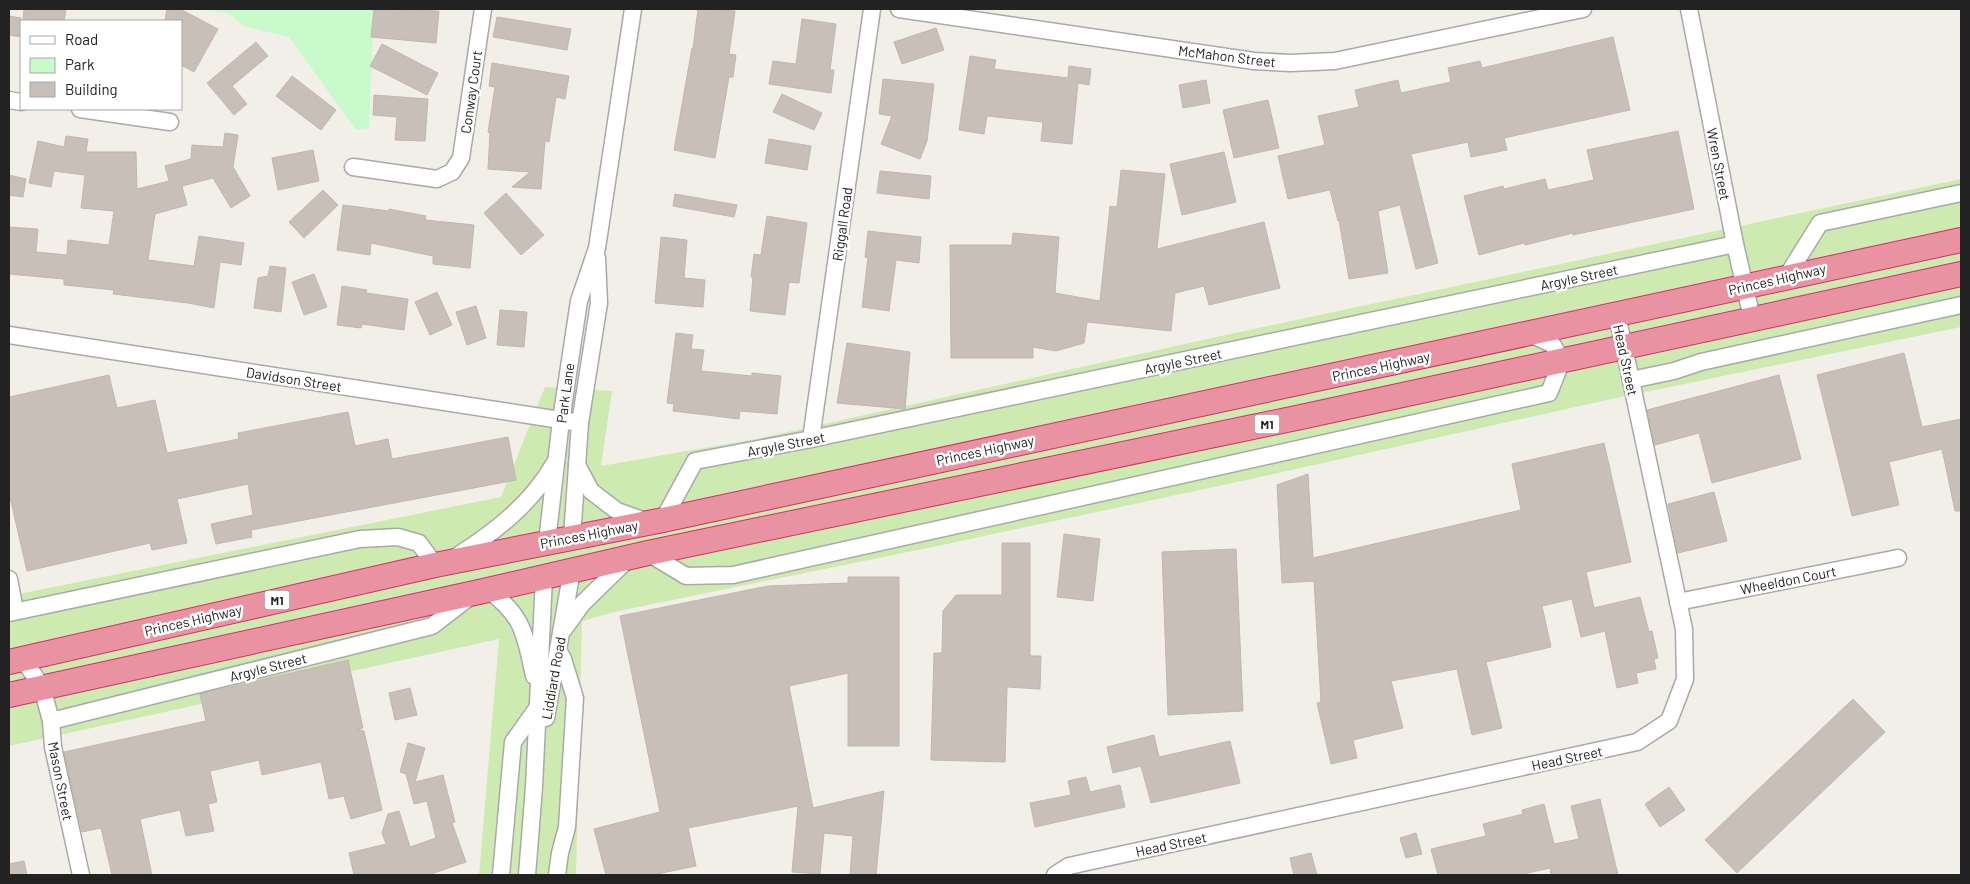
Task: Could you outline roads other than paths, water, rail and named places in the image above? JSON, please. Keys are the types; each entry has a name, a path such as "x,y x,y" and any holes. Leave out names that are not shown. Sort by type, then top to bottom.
{"highway":[{"name":"Princes Highway","path":"16,660 442,563 656,521 1961,240"},
{"name":"M1","path":"9,695 639,555 1301,417 1961,274"},
{"path":"572,538 572,570"},
{"path":"544,576 546,542"}],"street":[{"name":"Conway Court","path":"354,167 437,179 455,177 461,158 483,9"},
{"name":"Park Lane","path":"546,542 561,420 579,301 597,248 633,9"},
{"name":"Riggall Road","path":"812,439 872,9"},
{"name":"McMahon Street","path":"899,9 1254,61 1290,63 1335,60 1583,9"},
{"name":"Wren Street","path":"1689,9 1735,244 1752,318"},
{"path":"87,110 170,122"},
{"path":"1787,276 1820,223 1961,193"},
{"name":"Argyle Street","path":"656,521 695,461 812,439 1735,244"},
{"name":"Park Lane","path":"572,538 580,423 599,303 597,248"},
{"path":"1631,380 1674,371 1701,362 1961,305"},
{"name":"Head Street","path":"1054,875 1069,866 1637,742 1669,721 1684,679 1684,629 1617,315"},
{"path":"561,633 582,604 639,555 686,576 733,576 1549,392 1562,360 1552,344 1530,334"},
{"name":"Davidson Street","path":"9,336 580,423"},
{"path":"9,578 12,612 360,539 398,538 419,543 442,563 484,539 522,507 548,475 557,459"},
{"path":"576,463 590,491 617,511 656,521"},
{"name":"Wheeldon Court","path":"1678,602 1898,558"},
{"name":"Liddiard Road","path":"534,787 572,570"},
{"name":"Liddiard Road","path":"527,875 534,787 544,576"},
{"name":"Argyle Street","path":"51,721 432,626 481,591"},
{"path":"481,591 504,602 518,618 524,636 538,703 513,742 501,875"},
{"path":"557,875 560,852 567,827 575,698 563,658 558,650"},
{"name":"Mason Street","path":"16,660 42,687 51,721 53,748 81,875"}]}
